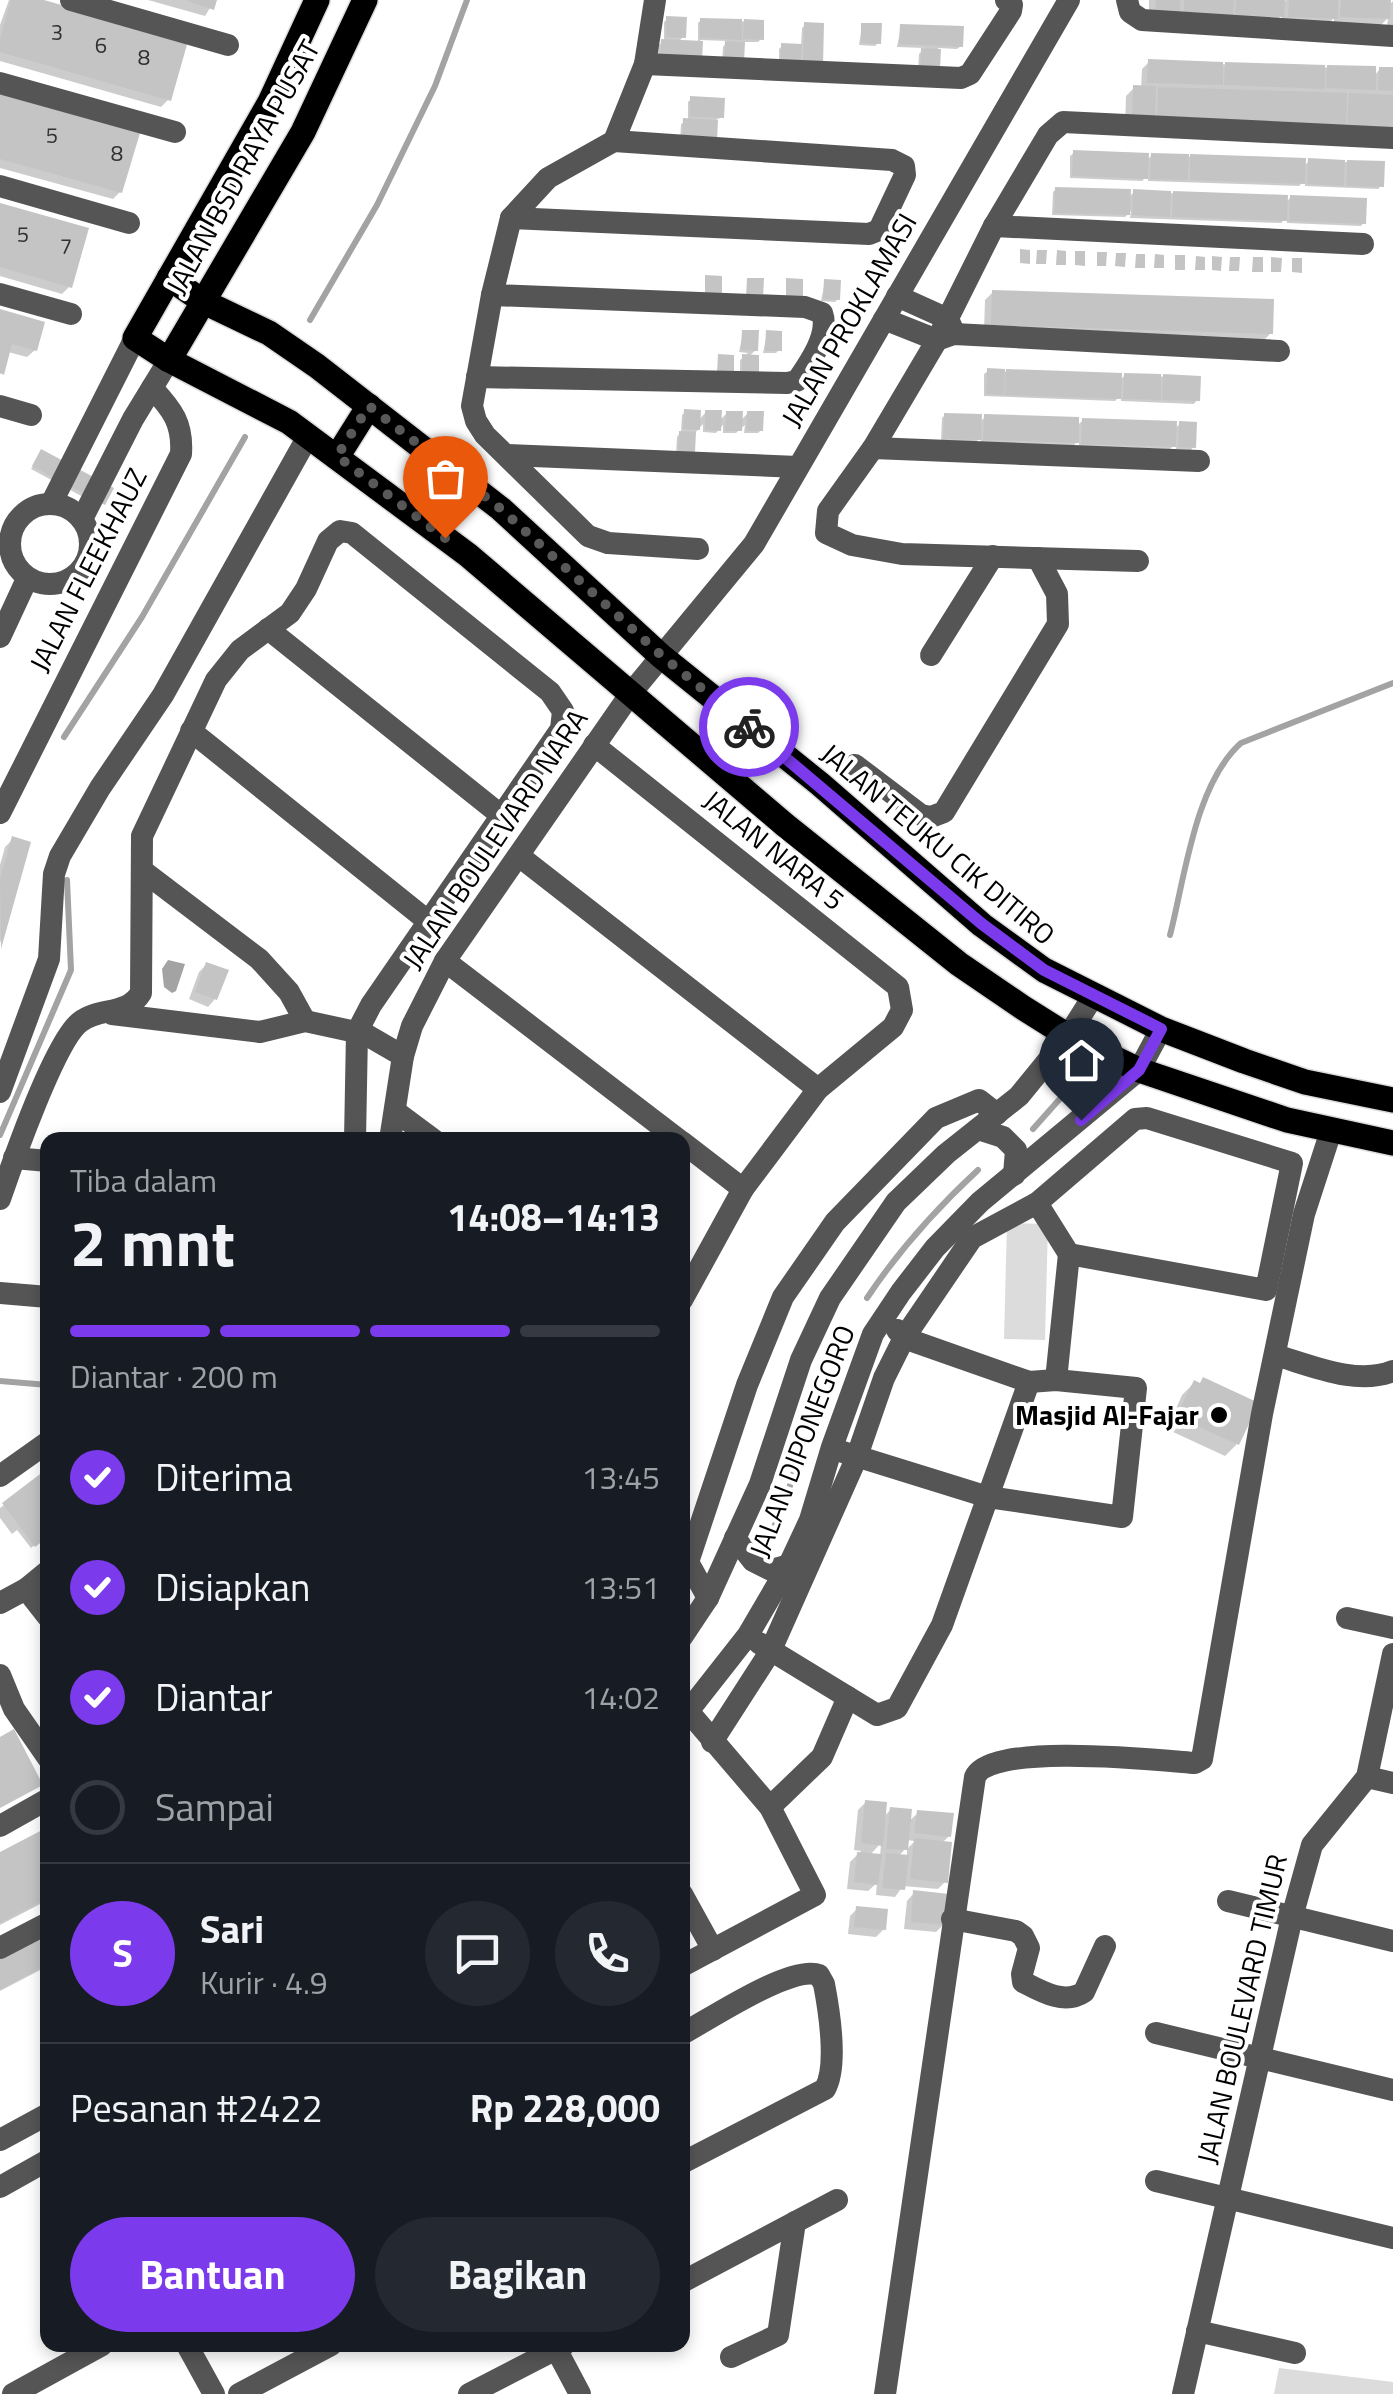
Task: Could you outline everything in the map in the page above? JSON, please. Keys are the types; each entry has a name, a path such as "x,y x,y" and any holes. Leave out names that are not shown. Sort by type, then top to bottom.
{"main road":[{"name":"JALAN BSD RAYA PUSAT","path":"135,338 270,102 317,0"},
{"name":"JALAN BSD RAYA PUSAT","path":"169,360 304,132 366,0"},
{"name":"JALAN TEUKU CIK DITIRO","path":"169,278 204,302 268,333 501,509 662,656 820,784 982,924 1044,970 1161,1029 1305,1082 1393,1100"},
{"path":"135,338 169,360 289,422 337,456 468,555 785,825 959,964 1068,1036 1139,1070 1230,1103 1331,1131 1393,1143"},
{"path":"337,456 369,406"}],"street":[{"path":"71,0 228,45"},
{"path":"614,141 644,64 655,0"},
{"path":"644,64 960,78 970,74 1011,12 1012,6 1006,0"},
{"name":"JALAN PROKLAMASI","path":"631,693 754,544 1069,0"},
{"path":"1126,0 1130,12 1142,20 1393,36"},
{"path":"0,83 175,132"},
{"path":"1138,562 902,554 837,540 826,533 828,510 873,448 947,331 994,226 1048,135 1063,122 1393,138"},
{"path":"511,218 869,234 879,230 905,175 904,166 892,160 614,141 548,178 511,218 477,376 472,406 476,421 485,435 588,536 608,543 698,548"},
{"path":"0,186 129,222"},
{"path":"994,226 1362,244"},
{"path":"0,294 70,314"},
{"path":"477,376 797,380 824,333 826,322 822,313 805,307 492,295"},
{"path":"897,296 947,331"},
{"path":"884,318 947,331 1278,351"},
{"path":"51,504 135,338"},
{"path":"82,519 169,360"},
{"name":"JALAN FLEEKHAUZ","path":"0,812 180,454 182,430 152,388"},
{"path":"102,404 133,420"},
{"path":"0,406 30,415"},
{"path":"0,1092 49,960 54,874 60,856 163,695 307,438"},
{"path":"873,448 1199,462"},
{"path":"508,454 798,467"},
{"path":"51,504 68,508 82,519 90,542 84,566 64,582 51,584 27,578 12,557 6,527 34,507 51,504"},
{"path":"0,1199 70,1031 88,1017 132,1004 142,993 142,836 216,680 240,650 290,613 328,542 340,531 352,533 550,692 564,711 562,728 428,922 361,1033 355,1132"},
{"path":"930,655 993,556"},
{"path":"855,765 921,815 931,817 944,812 1054,636 1060,606 1058,594 1038,558"},
{"path":"0,637 27,578"},
{"path":"268,629 502,816"},
{"name":"JALAN BOULEVARD NARA","path":"391,1132 403,1056 412,1026 445,961 631,693"},
{"path":"191,731 428,922"},
{"name":"JALAN NARA 5","path":"594,745 898,987 902,1010 894,1027 818,1089"},
{"path":"520,856 818,1089 743,1189 690,1285"},
{"path":"143,872 268,966 305,1021"},
{"path":"445,961 669,1132"},
{"name":"JALAN DIPONEGORO","path":"690,1625 708,1598 760,1484 801,1360 830,1298 896,1202 946,1154 1018,1096 1068,1036 1094,995"},
{"path":"108,1014 260,1032 305,1021 361,1033 403,1056"},
{"path":"361,1033 412,1026"},
{"name":"JALAN DIPONEGORO","path":"690,1706 748,1635 789,1565 810,1520 873,1334 886,1315 935,1248 980,1202 1139,1070 1161,1029"},
{"path":"690,1556 747,1385 783,1297 834,1222 936,1118 979,1100 996,1114"},
{"path":"394,1111 423,1132"},
{"path":"712,1742 770,1652 856,1459 884,1378 904,1338 972,1238 1037,1203 1135,1119 1147,1118 1292,1164 1266,1290 1069,1254"},
{"path":"978,1129 1003,1137 1016,1150 1014,1175"},
{"path":"893,2393 952,1919 974,1777 982,1766 1036,1754 1195,1763 1202,1758 1274,1355 1304,1214 1331,1131"},
{"path":"690,1148 743,1189"},
{"path":"14,1158 40,1160"},
{"path":"1037,1203 1069,1254 1056,1380"},
{"path":"0,1293 40,1296"},
{"path":"832,1447 856,1459 988,1497 1122,1518 1136,1388 1056,1380 1029,1382 904,1338 886,1315"},
{"path":"1274,1355 1341,1374 1382,1375 1393,1371"},
{"path":"748,1635 877,1716 897,1708 942,1625 1029,1382"},
{"path":"0,1476 40,1448"},
{"path":"735,1538 754,1561 771,1570 789,1565"},
{"path":"690,1566 708,1598"},
{"path":"0,1602 40,1578"},
{"path":"26,1589 40,1607"},
{"path":"1347,1618 1393,1628"},
{"name":"JALAN BOULEVARD TIMUR","path":"1183,2394 1292,1916 1312,1845 1367,1777 1393,1654"},
{"path":"0,1675 7,1713 40,1749"},
{"path":"770,1807 822,1757 848,1697"},
{"path":"690,1718 770,1807 816,1895 690,1962"},
{"path":"1367,1777 1393,1783"},
{"path":"0,1826 40,1804"},
{"path":"1228,1901 1393,1941"},
{"path":"690,1908 713,1950"},
{"path":"952,1919 1023,1936 1029,1948 1023,1982 1065,1999 1084,1992 1105,1946"},
{"path":"0,1948 40,1926"},
{"path":"690,2030 785,1979 806,1972 819,1975 824,1984 831,2076 824,2089 690,2159"},
{"path":"1156,2034 1393,2090"},
{"path":"0,2140 40,2118"},
{"path":"0,2186 40,2164"},
{"path":"1156,2182 1393,2238"},
{"path":"690,2278 837,2200"},
{"path":"732,2357 778,2335 794,2222"},
{"path":"1197,2330 1295,2353"},
{"path":"12,2394 89,2352"},
{"path":"191,2352 214,2394"},
{"path":"238,2394 319,2352"},
{"path":"469,2394 547,2352"},
{"path":"561,2352 580,2394"}],"shaded area":[{"path":"168,960 185,964 172,993 164,987 162,969"},
{"path":"1007,1223 1048,1224 1045,1340 1004,1339"},
{"path":"1279,2368 1393,2382 1393,2394 1274,2394"}],"building":[{"path":"11,0 44,0 188,41 171,101 0,52"},
{"path":"185,0 217,0 214,10"},
{"path":"1156,0 1180,0 1180,13 1155,13"},
{"path":"1184,0 1234,0 1233,15 1184,14"},
{"path":"1236,0 1285,0 1284,17 1235,15"},
{"path":"1289,0 1338,0 1338,19 1288,17"},
{"path":"1341,0 1391,0 1390,19 1340,17"},
{"path":"666,16 687,17 686,38 666,37"},
{"path":"700,18 742,19 742,40 700,38"},
{"path":"744,19 764,20 764,40 743,39"},
{"path":"804,22 824,23 823,65 803,65"},
{"path":"861,23 882,23 881,44 861,43"},
{"path":"900,24 964,26 963,47 899,44"},
{"path":"661,39 703,41 702,61 660,60"},
{"path":"725,41 745,42 744,62 724,61"},
{"path":"781,43 802,44 801,64 781,64"},
{"path":"921,48 941,49 940,69 920,69"},
{"path":"1148,59 1223,62 1223,85 1147,83"},
{"path":"1225,62 1325,65 1325,89 1224,85"},
{"path":"1327,65 1376,66 1376,90 1326,88"},
{"path":"1379,67 1393,67 1393,91 1378,90"},
{"path":"1133,85 1156,86 1155,121 1132,120"},
{"path":"1158,87 1347,93 1346,128 1157,121"},
{"path":"1349,93 1393,95 1393,130 1347,128"},
{"path":"0,94 140,133 122,193 0,159"},
{"path":"690,96 725,98 724,118 690,117"},
{"path":"683,118 718,120 717,140 682,139"},
{"path":"1073,150 1149,153 1148,179 1072,176"},
{"path":"1151,153 1189,154 1188,180 1150,179"},
{"path":"1190,154 1306,158 1305,184 1190,180"},
{"path":"1308,158 1345,160 1344,186 1307,184"},
{"path":"1347,160 1385,161 1384,187 1346,186"},
{"path":"1055,187 1131,189 1130,215 1054,213"},
{"path":"1133,189 1171,191 1170,217 1132,215"},
{"path":"1173,191 1288,195 1287,221 1172,217"},
{"path":"1290,195 1367,198 1366,224 1289,221"},
{"path":"0,203 89,228 72,288 0,267"},
{"path":"1020,249 1030,250 1030,264 1020,263"},
{"path":"1037,250 1047,250 1046,264 1036,264"},
{"path":"1057,250 1066,251 1066,265 1056,265"},
{"path":"1075,251 1085,251 1085,266 1075,265"},
{"path":"1097,252 1107,252 1106,266 1097,266"},
{"path":"1116,253 1126,253 1125,267 1115,266"},
{"path":"1136,254 1145,254 1145,268 1135,268"},
{"path":"1155,254 1164,255 1164,268 1154,268"},
{"path":"1175,255 1185,255 1185,270 1175,270"},
{"path":"1196,256 1205,257 1205,270 1195,270"},
{"path":"1212,256 1222,257 1221,271 1212,270"},
{"path":"1230,257 1240,257 1239,271 1229,271"},
{"path":"1253,257 1263,257 1263,272 1252,272"},
{"path":"1271,257 1282,258 1281,272 1271,272"},
{"path":"1292,258 1302,258 1302,273 1292,272"},
{"path":"705,275 722,276 722,296 705,296"},
{"path":"747,278 764,278 763,298 746,298"},
{"path":"786,278 803,279 803,299 786,299"},
{"path":"824,279 841,280 840,300 823,299"},
{"path":"992,290 1274,299 1273,334 991,325"},
{"path":"0,309 45,322 37,351 12,344 4,375 0,373"},
{"path":"742,330 759,330 758,351 741,350"},
{"path":"766,330 782,331 782,351 765,351"},
{"path":"718,354 734,355 734,375 717,374"},
{"path":"742,354 759,355 759,376 742,375"},
{"path":"987,368 1005,369 1004,395 986,394"},
{"path":"1006,369 1122,373 1121,399 1005,395"},
{"path":"1124,373 1161,374 1161,400 1123,399"},
{"path":"1163,374 1201,376 1200,401 1162,400"},
{"path":"684,409 701,410 700,430 683,429"},
{"path":"705,410 722,410 721,431 705,430"},
{"path":"726,411 743,411 742,431 725,431"},
{"path":"747,411 764,411 763,431 746,431"},
{"path":"944,413 982,414 981,440 943,439"},
{"path":"984,414 1079,417 1079,443 983,440"},
{"path":"1082,418 1177,421 1176,447 1081,444"},
{"path":"1179,421 1197,422 1196,448 1178,447"},
{"path":"679,431 696,432 695,452 678,452"},
{"path":"41,449 114,488 105,505 32,466"},
{"path":"12,836 31,842 1,949 0,879"},
{"path":"206,962 229,970 217,1000 195,992"},
{"name":"Masjid Al-Fajar","path":"1203,1377 1259,1403 1239,1445 1183,1420 1187,1410 1181,1407 1194,1380 1200,1383"},
{"path":"40,1474 40,1543 35,1547 2,1503"},
{"path":"14,1729 40,1779 40,1787 0,1808 0,1737"},
{"path":"865,1800 887,1802 883,1846 861,1843"},
{"path":"890,1807 912,1809 908,1850 886,1849"},
{"path":"917,1810 954,1813 951,1837 914,1833"},
{"path":"40,1831 40,1902 0,1923 0,1852"},
{"path":"914,1838 952,1842 948,1883 910,1879"},
{"path":"857,1852 882,1854 878,1885 854,1882"},
{"path":"886,1853 909,1855 905,1890 882,1888"},
{"path":"913,1890 949,1894 947,1925 911,1922"},
{"path":"856,1906 888,1909 886,1930 854,1927"},
{"path":"40,1933 40,1968 0,1990 0,1954"}],"waterway":[{"path":"310,320 377,205 435,86 467,0"},
{"path":"64,737 142,617 245,437"},
{"path":"1170,935 1202,806 1225,761 1241,743 1393,683"},
{"path":"0,1135 71,970 67,880"},
{"path":"1033,1129 1097,1057"},
{"path":"867,1298 919,1231 978,1170"},
{"path":"0,1381 40,1384"},
{"path":"810,1411 826,1384"},
{"path":"762,1554 786,1500 801,1446"}],"way so far":[{"path":"445,538 337,456 369,406 501,509 662,656 749,727"}],"place":[{"name":"Masjid Al-Fajar","path":"1219,1415"}],"route":[{"path":"749,727 982,924 1044,970 1161,1029 1139,1070 1081,1120"}]}
